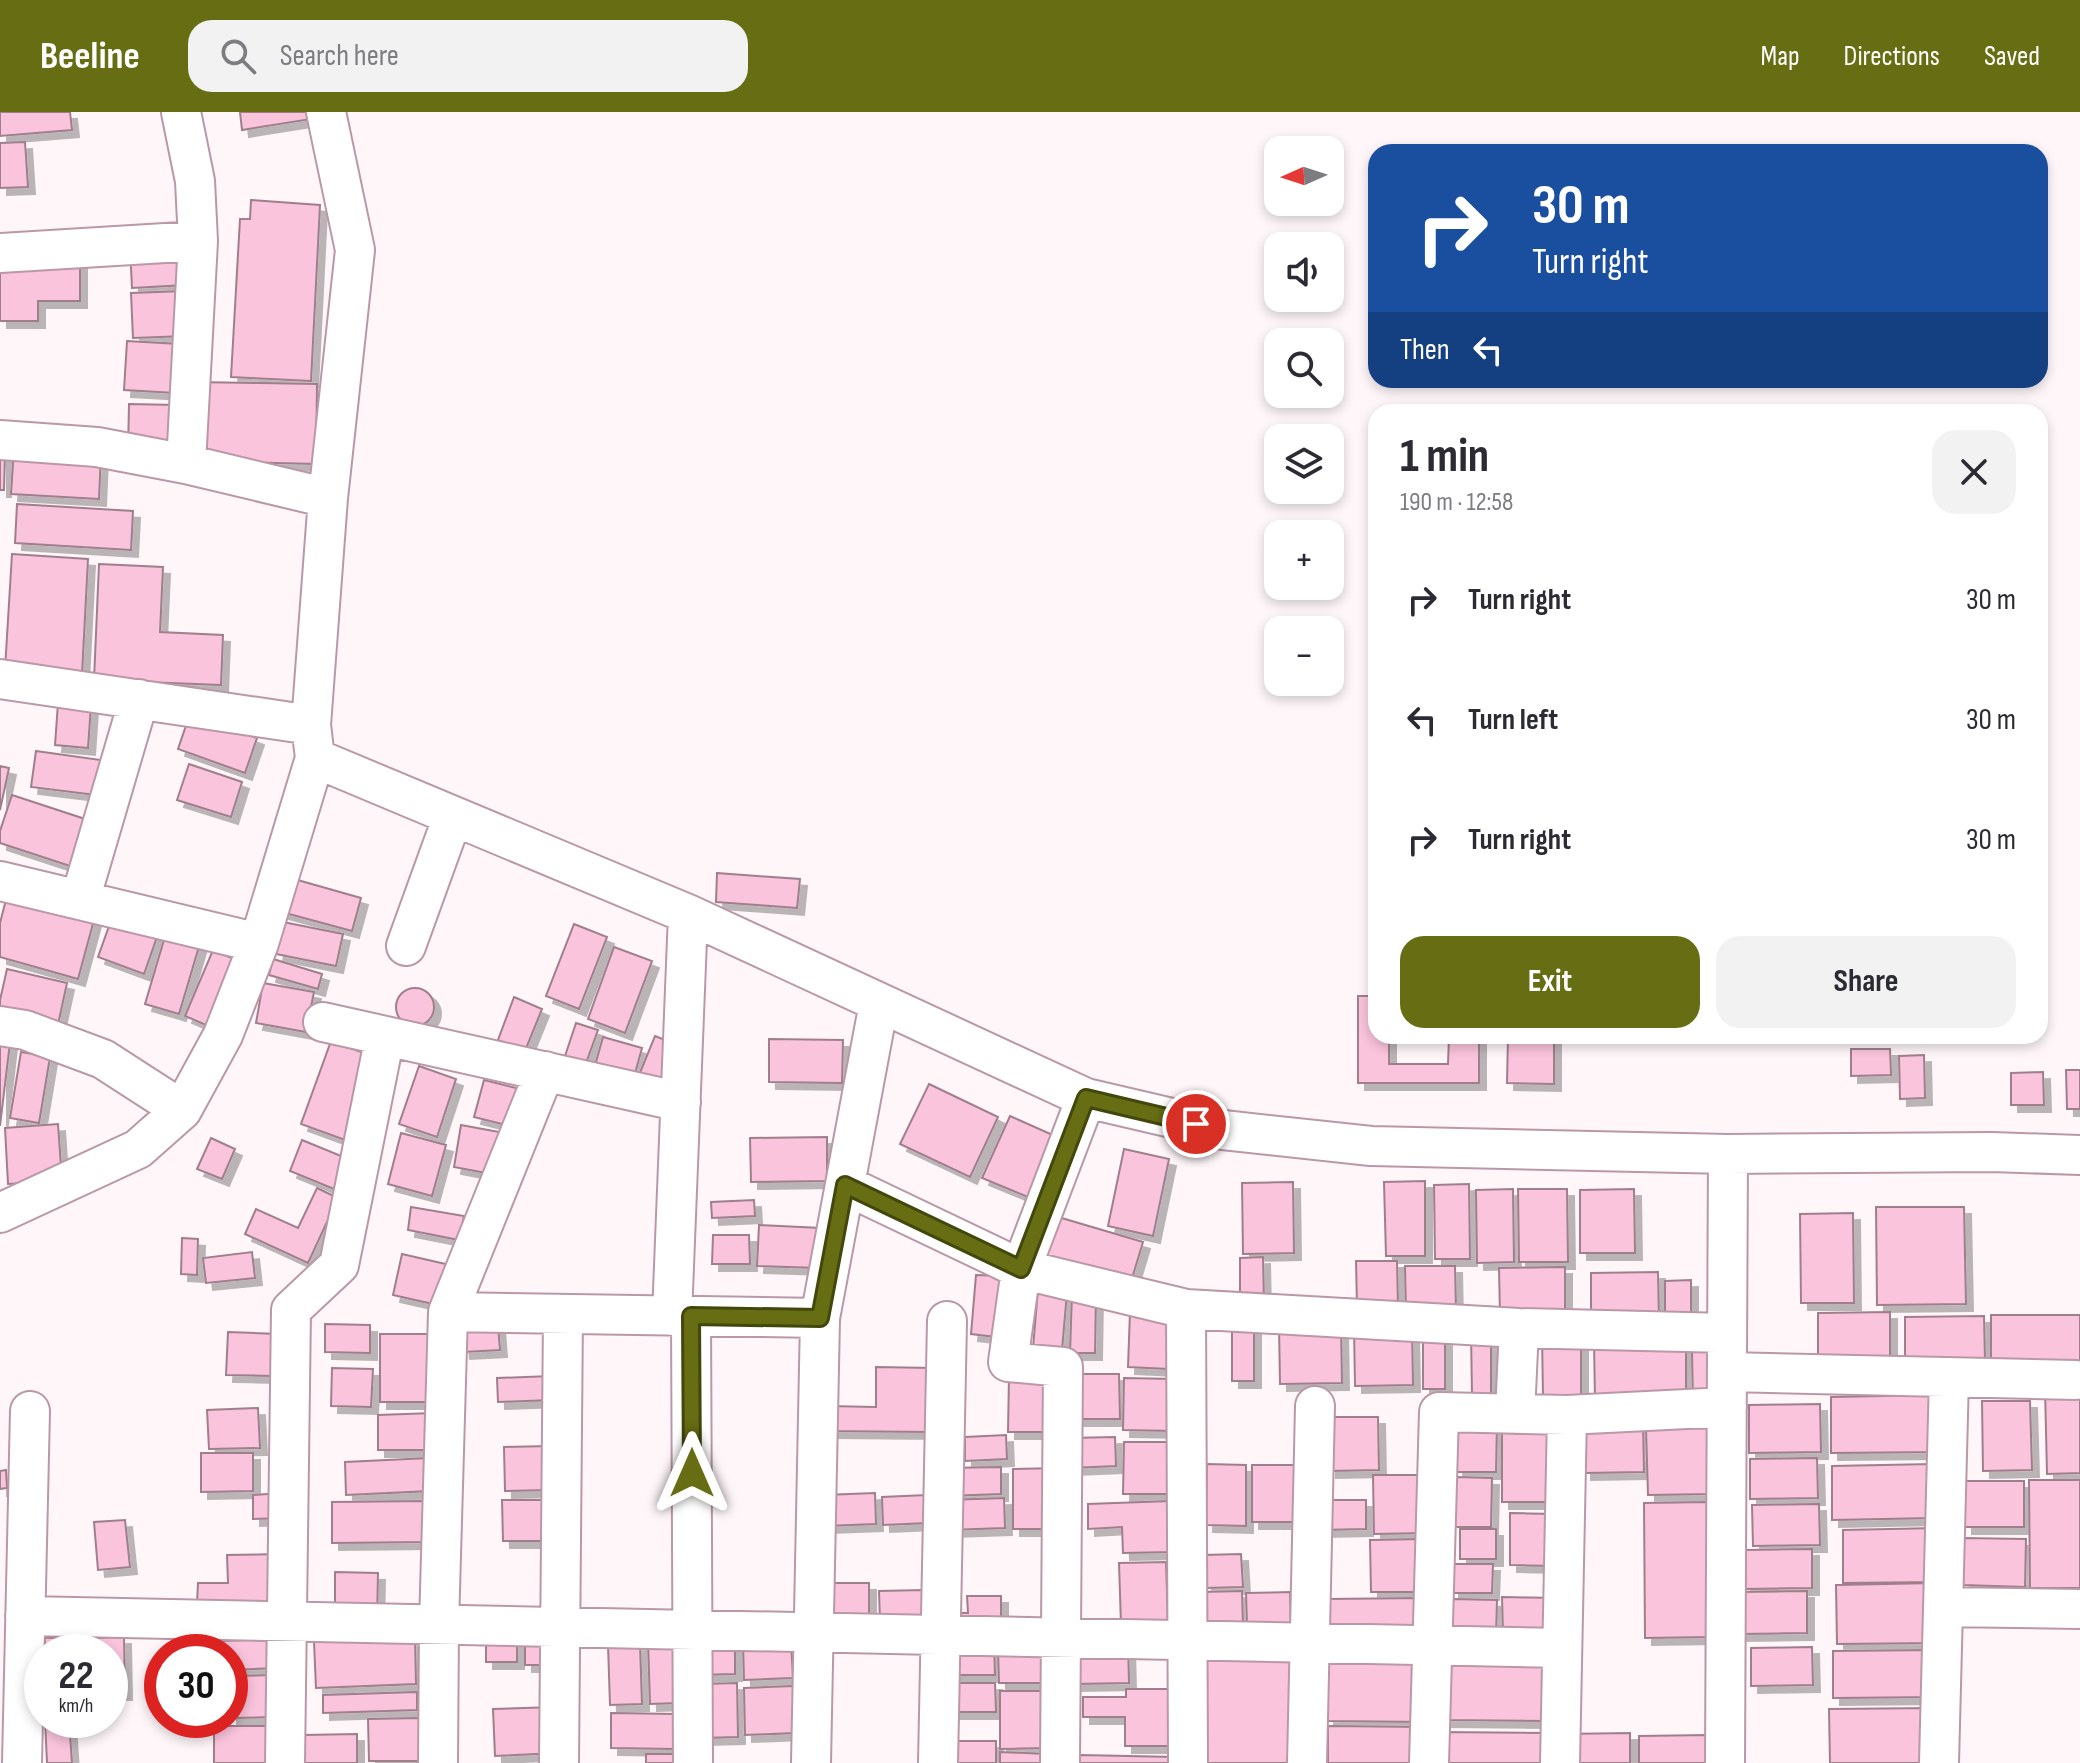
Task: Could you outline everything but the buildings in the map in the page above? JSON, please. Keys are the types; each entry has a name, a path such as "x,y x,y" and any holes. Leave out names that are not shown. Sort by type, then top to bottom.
{"street":[{"path":"181,112 195,181 198,241 186,464"},
{"path":"0,1213 138,1149 182,1110 223,1035 259,943 313,742 328,498 355,250 326,112"},
{"path":"0,253 198,241"},
{"path":"0,440 97,447 186,464 328,498"},
{"path":"0,679 139,699 313,742 453,816 688,914 1086,1098 1223,1130 1371,1146 1728,1154 1992,1152 2080,1155"},
{"path":"80,900 139,699"},
{"path":"406,946 453,816"},
{"path":"0,881 259,943"},
{"path":"688,914 681,1102 682,1316 693,1630 693,1763"},
{"path":"811,1763 820,1318 879,1003"},
{"path":"323,1022 681,1102"},
{"path":"0,1026 25,1030 103,1059 182,1110"},
{"path":"285,1763 291,1310 339,1265 385,1036"},
{"path":"438,1763 448,1312 545,1071"},
{"path":"1060,1763 1063,1367 1008,1362 1021,1269 1086,1098"},
{"path":"1725,1763 1728,1154"},
{"path":"845,1185 1021,1269 1186,1309 1519,1328 1727,1333"},
{"path":"1186,1309 1188,1763"},
{"path":"448,1312 820,1318"},
{"path":"559,1763 563,1314"},
{"path":"938,1763 947,1321"},
{"path":"1515,1414 1519,1328"},
{"path":"1939,1763 1949,1377"},
{"path":"1429,1763 1439,1412 1567,1415 1727,1390 1949,1377 2076,1380"},
{"path":"1307,1763 1315,1406"},
{"path":"22,1763 30,1411"},
{"path":"1560,1763 1567,1415"},
{"path":"1943,1607 2080,1609"},
{"path":"25,1616 1562,1648"}],"route":[{"path":"692,1473 691,1316 820,1318 845,1185 1021,1269 1086,1098 1196,1124"}]}
